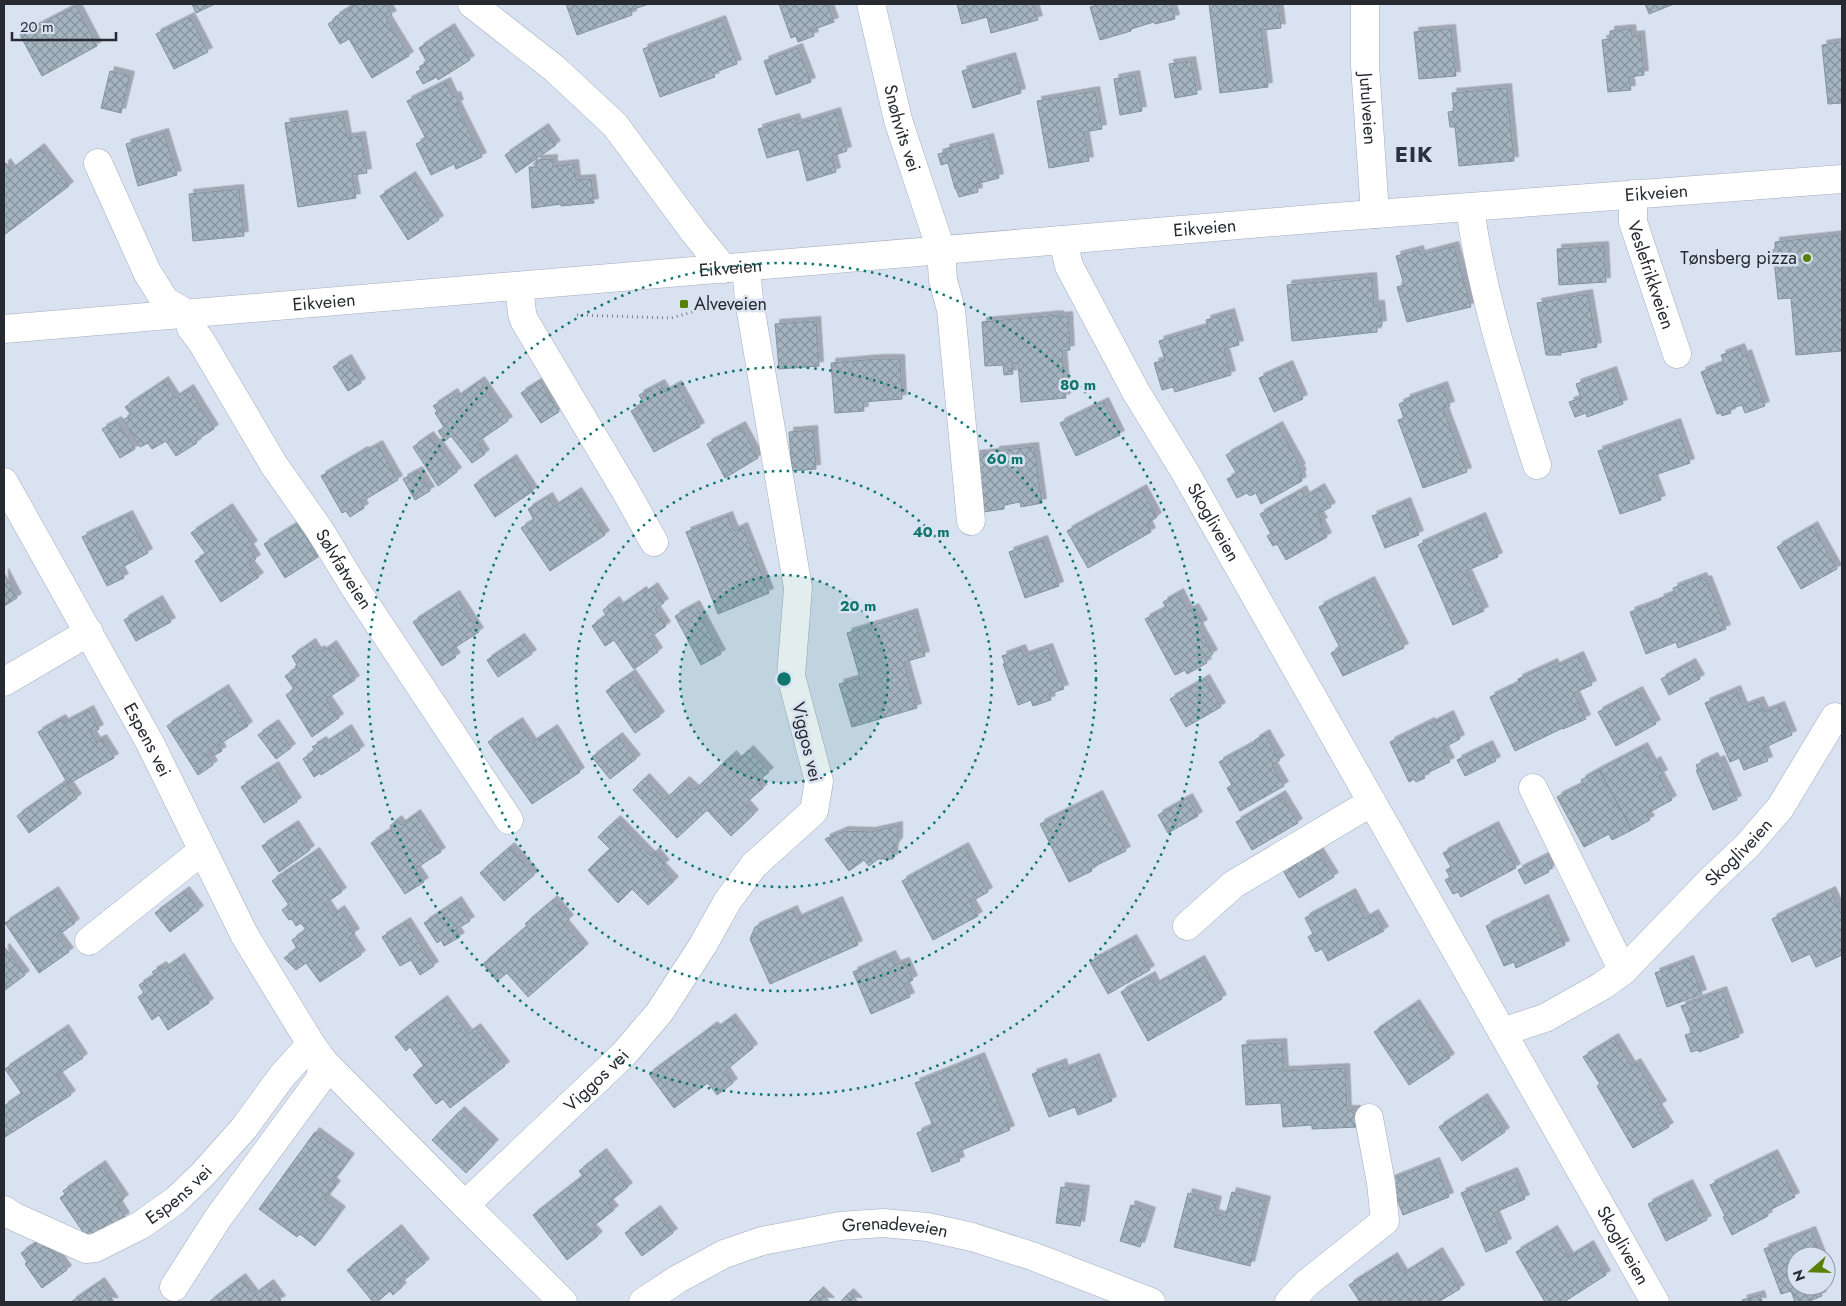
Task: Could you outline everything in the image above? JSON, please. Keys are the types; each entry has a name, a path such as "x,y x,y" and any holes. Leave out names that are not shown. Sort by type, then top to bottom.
{"street":[{"path":"472,4 555,68 615,125 701,242 735,268"},
{"name":"Snøhvits vei","path":"871,4 898,120 941,250"},
{"name":"Jutulveien","path":"1365,4 1366,65 1375,214"},
{"path":"98,162 147,272 165,301 188,314"},
{"name":"Eikveien","path":"4,329 1375,214 1842,179"},
{"name":"Veslefrikkveien","path":"1633,194 1632,222 1677,354"},
{"path":"1470,208 1481,274 1494,328 1537,465"},
{"name":"Skogliveien","path":"1063,240 1069,266 1136,392 1185,472 1655,1302"},
{"path":"941,250 943,280 951,310 972,521"},
{"name":"Viggos vei","path":"465,1205 623,1055 659,1013 703,945 727,902 754,865 814,811 819,781 791,676 798,588 749,300 735,268"},
{"path":"519,286 524,320 654,542"},
{"name":"Sølvfatveien","path":"188,314 191,328 201,341 274,466 319,530 353,585 509,820"},
{"name":"Espens vei","path":"4,482 150,743 245,936 317,1052 465,1205 563,1302"},
{"path":"4,682 89,632"},
{"name":"Skogliveien","path":"1502,1032 1545,1018 1602,986 1623,971 1710,880 1748,845 1780,808 1835,717"},
{"path":"1533,788 1623,971"},
{"path":"1187,926 1234,884 1372,802"},
{"path":"89,941 202,851"},
{"path":"174,1287 218,1218 320,1079 317,1052"},
{"name":"Espens vei","path":"4,1210 13,1216 86,1249 95,1248 141,1225 176,1200 203,1174 244,1128 282,1076 317,1052"},
{"path":"1289,1302 1307,1283 1385,1221 1381,1184 1369,1118"},
{"name":"Grenadeveien","path":"643,1302 678,1279 724,1254 762,1241 840,1226 883,1223 927,1227 972,1237 1032,1256 1151,1302"}],"building":[{"path":"192,4 215,4 196,13"},
{"path":"356,4 385,4 392,15 386,18 409,56 372,78 349,39 340,44 328,24 336,19 335,17"},
{"path":"566,4 649,4 631,10 632,15 577,35"},
{"path":"779,4 832,4 828,5 834,22 812,30 814,36 798,42 796,36 791,38"},
{"path":"957,4 1033,4 1038,20 991,33 987,17 962,24"},
{"path":"1100,4 1171,4 1175,19 1155,24 1154,22 1100,40 1090,7"},
{"path":"1209,4 1278,4 1281,28 1261,30 1268,87 1220,93"},
{"path":"1645,4 1674,4 1649,14"},
{"path":"76,6 97,46 42,76 20,35"},
{"path":"190,17 208,52 174,69 156,34"},
{"path":"721,20 737,64 713,73 715,77 660,97 643,49"},
{"path":"450,28 470,60 438,80 437,77 423,84 416,72 421,69 419,67 427,62 419,48"},
{"path":"1451,29 1456,76 1419,79 1414,32"},
{"path":"1631,29 1632,36 1640,35 1644,75 1629,77 1631,90 1608,92 1602,40 1610,39 1610,31"},
{"path":"1842,42 1842,103 1828,104 1822,45"},
{"path":"798,48 811,82 776,95 764,61"},
{"path":"1011,57 1021,93 973,108 962,71"},
{"path":"1191,61 1197,94 1175,98 1169,64"},
{"path":"110,71 130,76 121,113 101,108"},
{"path":"1135,75 1142,111 1120,115 1114,79"},
{"path":"446,82 453,97 456,96 459,104 456,105 482,157 456,169 454,164 431,175 416,144 426,139 407,101"},
{"path":"1507,88 1514,161 1459,166 1455,127 1450,127 1448,112 1454,111 1452,93"},
{"path":"1095,91 1102,129 1084,132 1089,161 1049,168 1037,101"},
{"path":"836,112 847,151 832,156 836,172 807,181 799,149 767,158 758,129 795,118 797,124"},
{"path":"343,115 347,138 361,136 367,173 352,175 356,198 298,207 285,123"},
{"path":"544,128 556,145 516,173 505,155"},
{"path":"164,133 177,175 138,186 126,144"},
{"path":"989,138 999,178 976,184 978,192 959,197 948,163 941,165 938,154 946,152 945,149"},
{"path":"40,148 69,186 4,235 4,165 6,163 11,170"},
{"path":"553,159 553,166 574,164 576,180 591,179 594,203 561,206 561,204 532,208 529,167 536,167 536,160"},
{"path":"411,176 439,220 408,240 380,196"},
{"path":"239,189 244,236 193,241 189,194"},
{"path":"1841,235 1842,351 1796,355 1791,298 1778,299 1773,250 1775,249 1775,242"},
{"path":"1454,246 1471,307 1407,322 1397,287 1404,285 1396,256 1419,250 1420,255"},
{"path":"1604,246 1606,282 1559,285 1557,249"},
{"path":"1372,277 1374,305 1380,305 1382,325 1377,326 1377,332 1292,341 1287,285"},
{"path":"1588,294 1597,347 1560,353 1561,355 1546,355 1537,303"},
{"path":"1230,313 1239,345 1224,349 1231,375 1175,392 1173,387 1162,390 1154,363 1165,360 1159,341 1208,326 1206,320"},
{"path":"1059,315 1059,317 1068,316 1070,350 1062,351 1066,398 1021,402 1018,363 1012,364 1013,374 1004,375 1003,365 985,366 982,322"},
{"path":"816,321 819,366 779,369 775,324"},
{"path":"1740,348 1743,356 1747,354 1765,406 1745,413 1742,405 1730,409 1731,413 1722,416 1721,413 1717,414 1701,372 1724,363 1721,355"},
{"path":"347,359 361,383 348,391 333,367"},
{"path":"900,359 902,399 863,402 864,411 835,413 831,363"},
{"path":"1288,365 1303,399 1274,412 1259,378"},
{"path":"1612,371 1623,404 1587,417 1586,413 1575,417 1569,402 1581,398 1576,384"},
{"path":"164,381 175,398 189,389 214,429 195,441 197,443 176,456 166,441 152,449 148,443 140,447 123,420 131,415 125,407"},
{"path":"480,381 508,421 477,442 485,454 472,463 451,436 445,441 438,431 444,427 433,406 453,393 456,398"},
{"path":"540,381 559,412 541,423 521,393"},
{"path":"660,384 665,392 677,385 700,427 654,452 631,411 644,404 639,395"},
{"path":"1443,386 1450,406 1443,408 1467,472 1423,488 1398,420 1404,418 1399,404 1406,401 1406,399"},
{"path":"1104,402 1120,435 1076,456 1060,423"},
{"path":"117,421 135,449 120,458 102,429"},
{"path":"1676,423 1690,463 1652,476 1661,500 1620,514 1598,451"},
{"path":"741,426 758,458 725,478 707,444"},
{"path":"1278,426 1301,468 1299,469 1302,474 1300,475 1302,481 1261,504 1256,493 1250,496 1247,493 1237,498 1227,479 1237,474 1226,455"},
{"path":"813,430 816,469 792,471 789,432"},
{"path":"429,436 435,444 437,443 457,472 438,486 413,447"},
{"path":"378,445 398,480 361,502 364,508 350,517 346,511 342,513 321,476 363,451 365,452"},
{"path":"1034,447 1042,503 1021,507 1020,502 1004,505 1004,509 983,512 975,455"},
{"path":"512,459 533,491 495,517 474,485"},
{"path":"418,471 430,491 415,500 403,479"},
{"path":"1320,488 1331,507 1318,514 1323,522 1320,523 1327,537 1286,560 1277,544 1273,546 1267,536 1271,534 1260,514 1302,490 1305,497"},
{"path":"1142,489 1157,517 1147,524 1151,532 1088,568 1067,531"},
{"path":"577,492 605,535 550,571 521,528 534,520 528,509 548,497 554,507"},
{"path":"1406,502 1419,535 1385,548 1372,516"},
{"path":"228,508 253,545 249,548 256,559 249,564 259,577 221,602 195,561 206,554 191,533"},
{"path":"128,515 148,553 119,569 124,578 107,586 82,537"},
{"path":"728,516 734,531 743,527 769,593 718,614 686,532"},
{"path":"1481,517 1498,557 1466,571 1484,611 1453,625 1418,545"},
{"path":"297,524 318,557 285,578 264,544"},
{"path":"1813,526 1837,569 1801,589 1777,547"},
{"path":"1043,540 1059,586 1025,598 1009,552"},
{"path":"4,573 17,598 4,606"},
{"path":"1702,577 1704,581 1707,580 1726,629 1678,648 1676,642 1646,654 1630,612 1660,601 1659,599 1675,593 1673,588"},
{"path":"1370,581 1404,648 1343,676 1331,653 1340,648 1319,607"},
{"path":"653,587 664,603 655,609 666,626 649,638 658,652 634,669 614,640 605,646 592,626 606,615 603,610 615,601 619,607 642,591 644,594"},
{"path":"1179,593 1188,611 1194,608 1203,624 1198,627 1213,654 1205,659 1207,663 1187,674 1185,670 1175,675 1145,619 1166,608 1163,602"},
{"path":"455,595 479,632 451,650 456,657 442,666 413,622"},
{"path":"158,600 171,622 136,641 124,620"},
{"path":"695,605 721,654 701,665 675,616"},
{"path":"913,613 925,656 904,662 917,708 852,727 839,684 860,678 847,633"},
{"path":"520,638 532,654 498,677 487,660"},
{"path":"311,643 317,652 320,650 322,652 332,645 355,680 326,699 339,718 312,737 286,695 294,689 285,676 297,668 292,656"},
{"path":"1048,648 1064,689 1049,694 1051,700 1033,706 1031,700 1018,705 1003,664 1005,663 1002,656 1021,649 1024,656"},
{"path":"1579,656 1592,685 1574,693 1586,719 1515,751 1490,697 1519,683 1518,679 1553,663 1555,667"},
{"path":"1691,663 1700,679 1669,695 1661,679"},
{"path":"631,674 660,716 635,733 606,691"},
{"path":"1205,679 1221,707 1186,727 1170,699"},
{"path":"224,689 248,726 218,745 222,751 213,756 210,750 206,753 213,765 198,775 167,726"},
{"path":"1736,690 1743,707 1759,701 1764,712 1780,706 1792,735 1763,748 1768,761 1744,770 1739,758 1730,762 1705,703"},
{"path":"1638,691 1656,724 1616,746 1598,712"},
{"path":"89,710 99,729 91,733 96,742 102,739 114,758 68,784 38,732 61,719 64,723"},
{"path":"1449,715 1460,739 1443,748 1450,762 1423,775 1425,778 1416,782 1414,779 1409,782 1390,742 1430,722 1431,724"},
{"path":"518,722 532,743 553,729 580,772 532,804 488,742"},
{"path":"274,724 291,748 276,759 258,735"},
{"path":"347,729 360,750 321,775 320,773 314,777 303,759 315,750 312,747 322,741 324,744"},
{"path":"1265,734 1280,760 1272,765 1284,786 1240,811 1227,788 1232,785 1219,762 1256,742 1255,740"},
{"path":"618,737 636,759 610,779 592,757"},
{"path":"1488,745 1496,761 1465,776 1457,760"},
{"path":"1643,747 1652,764 1656,761 1663,774 1659,776 1672,800 1646,814 1650,820 1632,830 1599,770"},
{"path":"749,750 769,772 757,782 763,788 745,804 754,814 731,836 707,810 677,838 633,790 645,778 665,800 685,781 695,790 732,755 737,761"},
{"path":"1713,757 1716,762 1720,760 1737,800 1713,810 1696,770 1698,769 1696,765"},
{"path":"274,766 297,802 264,823 241,787"},
{"path":"1599,770 1632,830 1612,840 1609,834 1584,847 1557,797 1583,784 1581,780"},
{"path":"67,783 77,798 29,833 17,816 62,784 63,786"},
{"path":"1098,795 1126,851 1091,868 1092,871 1069,882 1040,824"},
{"path":"1281,795 1298,823 1252,850 1236,822"},
{"path":"1188,798 1198,816 1168,833 1158,815"},
{"path":"416,814 441,852 415,869 424,882 405,894 371,843 392,830 390,826 397,820 401,825"},
{"path":"616,820 651,856 655,852 665,864 661,867 674,881 648,905 632,889 618,903 588,870 610,849 598,837"},
{"path":"294,825 310,850 279,872 262,846"},
{"path":"898,826 898,842 894,847 893,859 878,859 869,866 864,860 849,871 825,839 844,831 870,832"},
{"path":"1494,826 1516,868 1461,897 1458,892 1453,894 1445,880 1450,877 1446,870 1451,867 1443,853"},
{"path":"510,847 534,875 504,901 480,873"},
{"path":"964,847 988,892 970,902 978,916 933,940 902,881"},
{"path":"1316,848 1334,877 1299,898 1282,869"},
{"path":"315,852 342,892 325,903 333,915 340,910 355,933 349,937 361,955 320,982 306,963 296,970 284,958 297,949 292,940 306,930 301,923 296,926 292,919 289,920 282,910 289,905 272,881"},
{"path":"1546,856 1552,868 1548,870 1549,872 1525,884 1518,870"},
{"path":"54,891 75,923 57,936 69,952 39,973 5,923"},
{"path":"185,891 199,910 170,932 155,913"},
{"path":"1831,891 1842,916 1842,955 1816,967 1810,954 1792,962 1772,919"},
{"path":"1351,893 1365,919 1374,914 1384,931 1328,961 1322,949 1316,952 1308,937 1313,934 1305,918"},
{"path":"1544,899 1565,945 1516,968 1514,962 1504,966 1486,926"},
{"path":"553,900 569,919 564,924 584,948 528,997 507,973 497,981 483,964 527,926 525,924"},
{"path":"457,901 470,921 455,930 460,937 444,946 441,940 437,943 424,923"},
{"path":"838,901 858,945 770,984 750,939 755,927 793,910 797,919"},
{"path":"406,922 434,966 420,975 411,960 400,966 382,937"},
{"path":"1132,939 1150,970 1108,994 1090,962"},
{"path":"4,949 25,975 4,990"},
{"path":"891,955 896,965 905,962 913,980 904,984 910,997 871,1014 853,972"},
{"path":"180,958 209,1003 168,1030 159,1015 152,1020 138,997 144,993 139,985 155,975 152,972 162,966 164,969"},
{"path":"1200,960 1222,999 1148,1041 1121,992 1151,976 1155,985"},
{"path":"1689,960 1702,994 1667,1007 1655,973"},
{"path":"1722,991 1739,1037 1699,1052 1698,1050 1691,1052 1685,1035 1692,1033 1681,1006"},
{"path":"443,1000 468,1034 476,1028 505,1066 450,1108 443,1099 436,1104 413,1075 424,1066 410,1047 406,1051 395,1037"},
{"path":"1415,1004 1450,1058 1409,1085 1374,1032"},
{"path":"731,1018 753,1048 725,1071 733,1083 717,1095 708,1083 674,1108 649,1074 713,1026 716,1029"},
{"path":"64,1029 83,1058 57,1075 71,1095 5,1137 4,1106 22,1094 5,1069"},
{"path":"1614,1038 1631,1066 1636,1063 1662,1105 1657,1108 1669,1127 1633,1148 1597,1086 1600,1084 1583,1057"},
{"path":"1282,1043 1284,1071 1345,1068 1347,1110 1356,1110 1358,1127 1312,1129 1312,1125 1283,1127 1281,1103 1246,1105 1242,1045"},
{"path":"980,1057 1010,1130 957,1152 960,1161 932,1172 917,1133 933,1126 915,1083"},
{"path":"1095,1058 1112,1101 1078,1115 1075,1107 1049,1117 1032,1074 1062,1063 1064,1070"},
{"path":"1483,1098 1505,1132 1462,1161 1439,1127"},
{"path":"460,1111 494,1144 466,1173 432,1140"},
{"path":"315,1132 350,1158 332,1182 336,1185 325,1199 341,1211 315,1246 300,1234 297,1237 259,1209"},
{"path":"602,1153 628,1187 608,1203 614,1210 591,1228 598,1236 567,1260 533,1215 583,1176 579,1171"},
{"path":"1773,1154 1795,1197 1766,1212 1768,1216 1732,1235 1710,1185"},
{"path":"1435,1162 1449,1197 1403,1215 1390,1180"},
{"path":"101,1165 124,1199 117,1204 125,1217 89,1241 60,1198 65,1194 63,1191"},
{"path":"1513,1172 1525,1199 1494,1213 1507,1243 1486,1252 1461,1193"},
{"path":"1688,1184 1707,1220 1666,1241 1648,1204"},
{"path":"1061,1187 1085,1190 1080,1226 1056,1223"},
{"path":"1232,1192 1266,1201 1250,1266 1174,1247 1188,1193 1217,1201 1214,1214 1225,1217"},
{"path":"1131,1205 1151,1212 1140,1247 1120,1241"},
{"path":"656,1210 673,1233 642,1256 625,1233"},
{"path":"397,1229 425,1263 399,1284 402,1287 393,1295 390,1291 377,1302 373,1302 347,1270"},
{"path":"1553,1230 1569,1257 1589,1245 1606,1275 1564,1302 1545,1302 1516,1252"},
{"path":"1811,1231 1817,1246 1786,1246 1786,1292 1781,1294 1764,1249"},
{"path":"40,1240 46,1249 50,1246 67,1270 42,1288 25,1264 27,1262 21,1253"},
{"path":"1438,1252 1460,1289 1438,1302 1360,1302 1349,1285 1393,1257 1403,1274"},
{"path":"241,1278 254,1295 269,1284 281,1300 278,1302 209,1302"},
{"path":"100,1282 114,1302 71,1302"},
{"path":"819,1291 830,1302 808,1302"},
{"path":"849,1293 858,1302 840,1302"},
{"path":"1760,1295 1762,1302 1743,1302 1742,1300"},
{"path":"1793,1296 1822,1296 1807,1302 1795,1302"}],"place":[{"name":"Tønsberg pizza","path":"1807,258"},
{"name":"Alveveien","path":"684,304"}],"district":[{"name":"EIK","path":"1414,154"}]}
